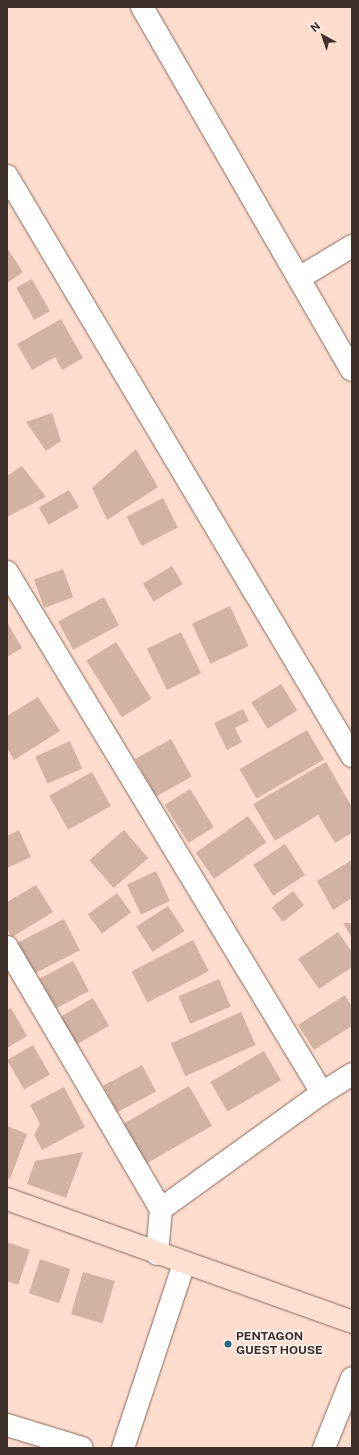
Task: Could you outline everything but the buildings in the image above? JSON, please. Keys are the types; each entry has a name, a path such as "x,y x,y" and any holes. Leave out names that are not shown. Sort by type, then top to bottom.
{"main road":[{"path":"7,1200 184,1264 352,1322"}],"street":[{"path":"142,7 352,370"},
{"path":"7,176 352,756"},
{"path":"298,278 352,246"},
{"path":"7,572 322,1093"},
{"path":"7,948 161,1209 157,1254"},
{"path":"161,1209 322,1093 352,1074"},
{"path":"123,1448 184,1264"},
{"path":"324,1448 352,1378"},
{"path":"7,1425 82,1448"}],"place":[{"name":"PENTAGON GUEST HOUSE","path":"228,1344"}]}
